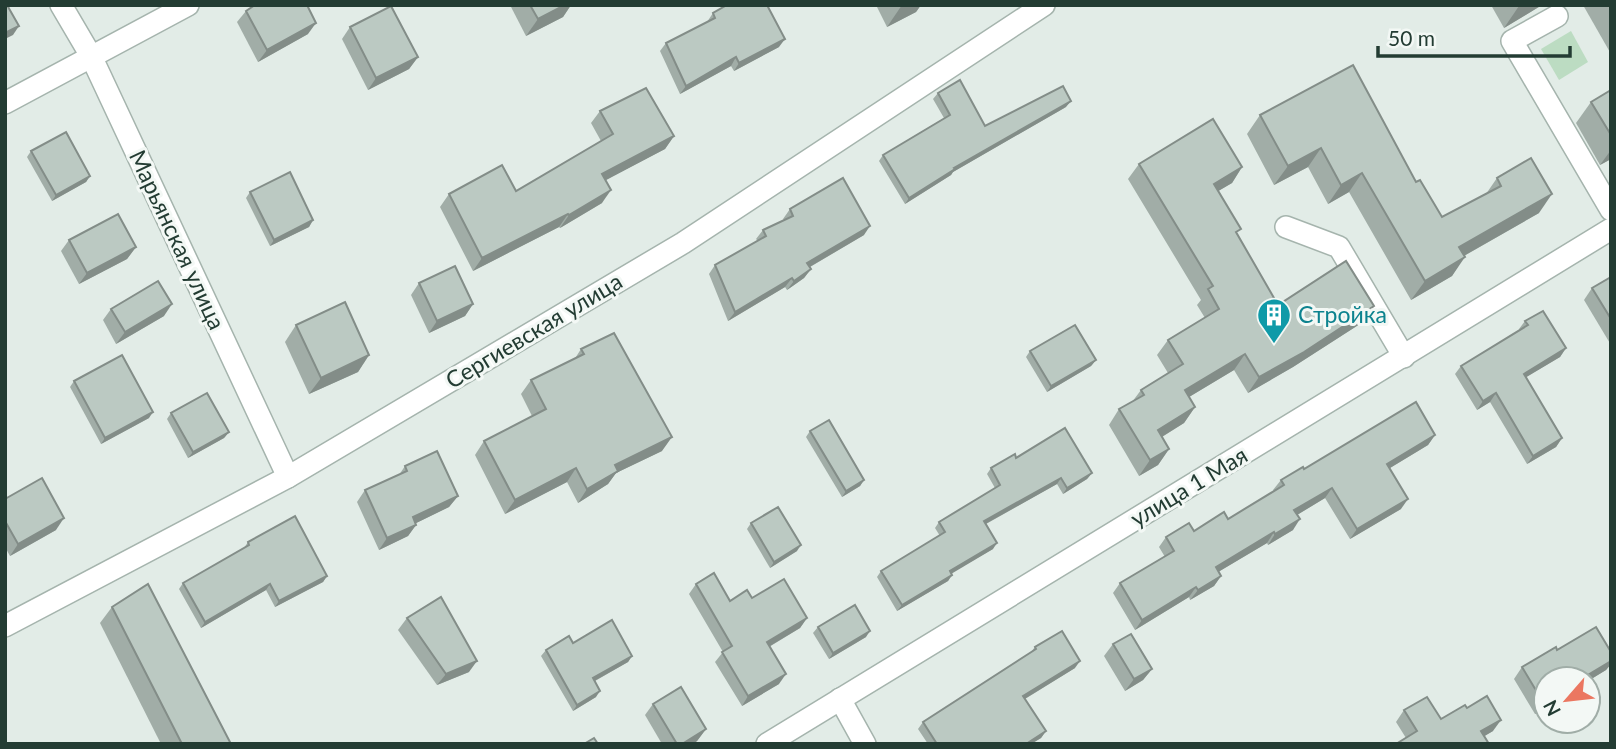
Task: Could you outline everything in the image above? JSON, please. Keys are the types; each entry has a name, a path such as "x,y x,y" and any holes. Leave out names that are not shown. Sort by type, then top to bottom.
{"street":[{"name":"Марьянская улица","path":"61,5 91,56 288,477"},
{"path":"5,103 188,5"},
{"name":"Сергиевская улица","path":"5,626 288,477 683,243 1044,5"},
{"path":"1557,16 1512,41 1611,210"},
{"path":"1286,227 1339,247 1404,357"},
{"name":"улица 1 Мая","path":"767,744 1611,229"},
{"path":"840,699 865,744"}],"green space":[{"path":"1571,31 1588,62 1559,80 1541,49"}],"building":[{"path":"5,5 19,26 5,33"},
{"path":"255,5 307,5 316,23 267,50 246,11"},
{"path":"530,5 565,5 538,19"},
{"path":"727,5 767,5 785,39 739,63 736,57 686,86 666,43 715,18 713,13"},
{"path":"391,6 418,57 376,78 350,27"},
{"path":"1353,65 1416,182 1420,180 1442,217 1501,186 1497,178 1531,158 1552,194 1459,247 1465,257 1425,281 1362,173 1341,185 1321,148 1288,166 1260,115"},
{"path":"960,80 985,126 1063,86 1071,101 954,168 909,198 883,155 950,115 938,93"},
{"path":"646,88 674,136 602,174 611,190 569,215 482,258 449,194 502,165 516,191 613,134 600,111"},
{"path":"1611,90 1611,135 1591,102"},
{"path":"1213,119 1242,167 1214,184 1241,229 1236,232 1278,305 1346,261 1374,306 1304,352 1259,377 1245,354 1185,390 1195,407 1158,430 1169,449 1150,460 1119,409 1144,395 1141,390 1183,364 1168,340 1219,309 1208,289 1213,286 1139,164"},
{"path":"66,132 90,176 56,195 31,151"},
{"path":"290,172 313,220 274,240 250,192"},
{"path":"843,178 870,226 807,263 811,269 794,281 792,278 735,312 715,265 766,236 763,230 793,216 790,209"},
{"path":"118,214 136,247 87,273 69,240"},
{"path":"455,266 473,304 437,321 419,283"},
{"path":"1611,277 1611,319 1592,288"},
{"path":"158,281 172,304 125,332 111,309"},
{"path":"345,302 369,355 321,378 296,325"},
{"path":"1543,311 1566,348 1524,374 1562,438 1533,456 1496,393 1483,401 1461,366 1528,325 1525,321"},
{"path":"1075,325 1096,360 1051,386 1030,351"},
{"path":"614,333 672,437 615,465 618,471 587,489 576,468 515,500 484,441 546,409 531,380 584,354 581,349"},
{"path":"122,355 153,412 105,438 74,381"},
{"path":"207,393 229,432 193,452 171,413"},
{"path":"1416,402 1435,435 1387,464 1408,499 1357,529 1332,488 1294,510 1300,519 1216,567 1221,576 1198,590 1196,587 1142,620 1120,583 1174,551 1166,537 1189,523 1194,531 1224,512 1228,519 1284,485 1281,480"},
{"path":"829,420 864,480 846,491 810,431"},
{"path":"1065,428 1092,473 1067,488 1061,478 984,521 997,543 950,571 952,575 902,605 881,571 945,532 939,522 1000,485 991,468 1015,454 1016,458"},
{"path":"437,451 458,496 413,517 416,525 387,538 365,490 407,471 405,466"},
{"path":"42,478 64,518 18,544 5,521 5,499"},
{"path":"778,507 801,545 774,562 751,523"},
{"path":"295,516 327,576 279,601 270,584 205,622 183,583"},
{"path":"714,573 730,601 747,590 752,598 784,579 807,618 767,642 786,674 748,696 722,652 732,646 696,584"},
{"path":"148,584 231,744 182,744 112,607"},
{"path":"441,597 477,661 446,674 407,618"},
{"path":"855,605 870,631 833,653 818,627"},
{"path":"612,620 632,656 593,678 600,691 577,705 546,650 569,636 573,643"},
{"path":"1596,627 1611,652 1611,661 1602,666 1532,665 1532,684 1522,667 1556,647 1557,650"},
{"path":"1062,631 1080,661 1023,696 1046,731 1026,744 937,744 923,722"},
{"path":"1131,634 1152,669 1134,679 1113,644"},
{"path":"681,687 706,729 682,744 677,744 653,704"},
{"path":"1487,696 1501,720 1481,731 1489,744 1396,744 1417,731 1404,710 1427,697 1441,719"},
{"path":"594,738 598,744 584,744"}],"place":[{"name":"Стройка","path":"1274,345"}]}
